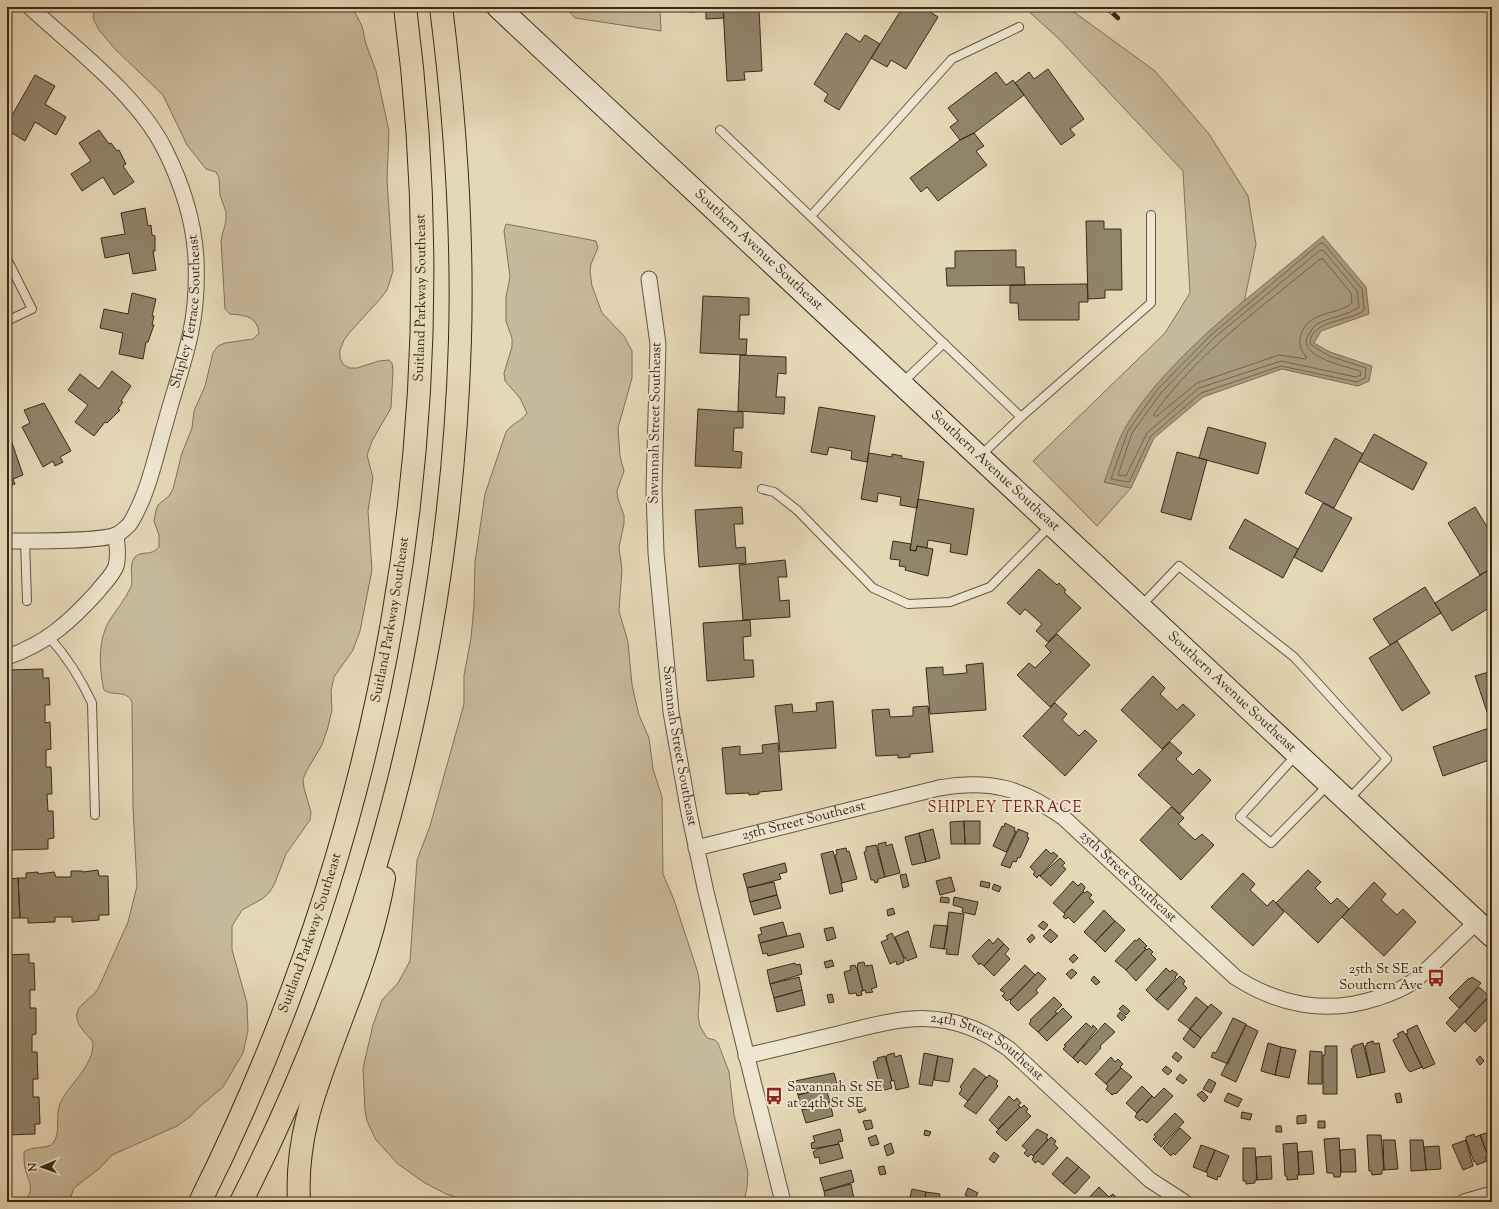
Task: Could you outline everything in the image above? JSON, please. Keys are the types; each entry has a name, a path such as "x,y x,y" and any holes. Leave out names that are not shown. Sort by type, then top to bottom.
{"highway":[{"name":"Suitland Parkway Southeast","path":"200,1202 254,1086 312,937 338,857 359,779 377,703 394,618 416,444 422,317 422,227 419,142 405,7"},
{"path":"241,1202 288,1103 334,990 374,871 401,775 413,723 439,577 450,485 458,384 460,330 458,213 450,87 441,7"},
{"path":"299,1202 299,1172 308,1113 320,1075 356,980 378,911 401,775"}],"main road":[{"name":"Southern Avenue Southeast","path":"498,7 1484,929"}],"street":[{"name":"Shipley Terrace Southeast","path":"30,7 110,80 135,106 152,129 164,149 180,185 193,231 197,283 191,331 141,501 130,524 116,535"},
{"name":"Savannah Street Southeast","path":"649,279 658,344 654,489 659,590 671,712 696,848 746,1056 784,1202"},
{"path":"7,542 96,539 116,535 118,554 116,566 112,573 78,614 49,637 28,650 7,657"},
{"name":"25th Street Southeast","path":"696,848 939,788 969,784 1007,789 1037,800 1064,818 1235,977 1254,988 1280,998 1299,1004 1318,1007 1357,1004 1385,996 1404,987 1429,968 1456,940 1484,929"},
{"name":"24th Street Southeast","path":"746,1056 891,1021 933,1019 966,1026 984,1033 1009,1049 1150,1180 1184,1202"},
{"path":"1464,1202 1492,1194"}],"lane":[{"path":"811,216 952,59 1019,26"},
{"path":"720,130 1021,417"},
{"path":"980,457 1021,417 1151,303 1151,215"},
{"path":"7,259 32,309 7,321"},
{"path":"902,384 944,343"},
{"path":"762,488 774,492 797,510 873,588 908,604 950,602 990,587 1052,524"},
{"path":"25,541 26,601"},
{"path":"1140,607 1179,566 1294,657 1387,759 1347,801"},
{"path":"49,637 62,652 84,687 92,703 95,815"},
{"path":"1297,754 1240,817 1271,843 1329,784"}],"shaded area":[{"path":"95,7 352,7 362,26 366,44 376,71 389,131 387,179 393,271 387,290 344,340 340,350 340,358 343,364 349,368 357,368 379,361 389,360 392,363 393,370 391,408 372,441 367,455 373,478 368,511 372,570 360,631 353,650 334,677 331,691 332,710 328,727 322,745 303,779 311,812 310,820 286,854 274,885 269,893 262,899 242,910 232,926 232,950 247,1003 248,1031 243,1053 223,1087 191,1116 177,1126 112,1155 100,1168 74,1188 69,1202 25,1202 30,1192 30,1185 25,1168 24,1152 53,1143 57,1135 60,1104 90,1059 93,1042 80,1026 77,1012 98,989 128,922 137,886 133,807 132,702 123,694 112,693 104,690 100,665 102,639 108,623 131,587 131,568 133,560 137,555 153,552 159,547 159,535 154,521 156,511 158,505 169,496 173,489 182,453 192,428 194,411 205,386 213,353 218,346 225,343 253,339 259,333 258,327 253,320 245,316 230,314 225,309 221,240 226,221 226,212 220,195 219,178 216,172 206,169 187,145 163,95 115,49 99,30 93,18"},
{"path":"565,7 660,7 661,31 575,18"},
{"path":"1024,7 1067,7 1155,71 1209,134 1248,196 1256,244 1244,303 1208,332 1104,482 1131,488 1097,526 1033,461 1165,333 1190,293 1183,171 1059,39"},
{"path":"506,224 596,241 598,248 591,264 590,271 592,286 602,313 624,336 632,351 632,378 618,428 620,456 624,471 617,491 618,499 624,515 624,524 619,547 622,570 619,611 628,642 632,685 639,715 649,738 653,769 662,797 663,874 674,900 698,973 700,987 698,1016 700,1026 707,1038 715,1040 718,1043 729,1072 734,1115 748,1172 744,1202 472,1202 446,1194 425,1183 398,1164 376,1140 367,1121 365,1111 363,1068 373,1025 382,1000 398,983 410,961 417,860 430,826 464,704 464,675 471,638 474,605 475,562 485,494 506,432 527,413 520,398 505,381 504,373 512,347 512,338 506,321 506,297 510,277 504,231"}],"water":[{"path":"1323,236 1366,287 1369,314 1321,331 1314,343 1330,352 1372,366 1369,381 1358,386 1282,369 1203,397 1154,438 1131,488 1104,482 1125,428 1166,374 1216,325"}],"building":[{"path":"689,7 723,7 724,18 706,19 706,11 689,12"},
{"path":"723,7 742,7 742,10 759,9 762,71 744,72 745,80 727,81"},
{"path":"903,7 924,7 938,17 906,69 891,60 887,67 871,58"},
{"path":"846,33 860,42 865,35 880,44 839,110 824,101 828,94 814,84"},
{"path":"1048,69 1084,119 1070,129 1075,135 1061,145 1015,83 1029,72 1034,79"},
{"path":"996,72 1006,85 1013,80 1024,95 974,133 960,140 950,127 958,121 948,108"},
{"path":"35,75 55,86 45,104 66,117 56,135 35,122 25,141 7,130 7,124"},
{"path":"99,130 109,144 111,143 117,151 119,150 126,164 123,166 134,182 114,195 103,177 82,191 71,174 91,161 79,143"},
{"path":"974,133 984,146 976,151 987,165 938,201 927,187 921,192 910,178 960,140"},
{"path":"7,189 12,194 7,199"},
{"path":"145,208 148,226 151,225 152,235 155,236 155,251 153,251 156,270 133,274 129,253 105,258 101,238 125,234 121,213"},
{"path":"1086,221 1104,221 1104,229 1121,229 1122,290 1105,290 1105,298 1088,299"},
{"path":"1016,250 1016,267 1024,267 1025,285 947,286 946,268 955,268 955,251"},
{"path":"1087,284 1088,302 1079,302 1079,320 1019,320 1018,303 1010,303 1010,285"},
{"path":"132,293 156,299 152,316 154,316 152,325 154,325 148,342 146,342 143,359 119,354 123,333 100,328 104,309 128,314"},
{"path":"703,296 749,298 749,315 740,315 739,339 747,339 746,355 700,353"},
{"path":"740,355 786,357 786,374 778,373 776,397 785,397 784,414 738,411"},
{"path":"112,371 131,386 121,401 123,402 118,409 120,410 107,423 105,422 94,436 75,422 88,405 68,390 80,374 99,389"},
{"path":"44,403 71,451 60,457 63,462 55,466 53,461 43,467 22,427 30,423 24,410"},
{"path":"819,407 875,416 867,462 851,459 852,451 829,447 827,455 811,452"},
{"path":"698,409 743,412 743,428 734,428 733,451 742,452 741,468 695,466"},
{"path":"1208,427 1266,443 1258,474 1199,458"},
{"path":"9,434 23,475 13,479 15,484 7,486 7,435"},
{"path":"1374,434 1427,463 1413,490 1359,461"},
{"path":"1335,438 1363,454 1334,508 1305,493"},
{"path":"1177,452 1207,460 1191,520 1161,512"},
{"path":"869,453 892,457 892,454 902,456 901,458 924,462 917,508 900,505 901,497 878,493 877,502 861,499"},
{"path":"918,499 974,509 967,555 950,552 951,544 928,540 927,548 917,546 916,551 910,550"},
{"path":"1323,503 1352,518 1322,572 1294,557"},
{"path":"742,507 743,524 734,524 736,548 745,547 746,563 699,567 695,510"},
{"path":"1475,507 1492,535 1492,568 1480,575 1448,523"},
{"path":"1245,519 1298,549 1283,578 1229,548"},
{"path":"893,541 911,544 910,550 916,551 917,546 933,549 928,576 905,570 906,567 899,566 900,560 890,559"},
{"path":"785,560 787,577 778,577 780,601 789,600 790,617 743,620 739,565"},
{"path":"1039,569 1057,585 1059,583 1066,590 1064,592 1081,608 1048,642 1036,631 1042,624 1025,609 1020,615 1007,603"},
{"path":"1487,571 1492,578 1492,606 1452,631 1435,603"},
{"path":"1425,587 1441,613 1390,645 1373,619"},
{"path":"750,620 751,636 743,637 744,660 753,660 754,677 707,681 703,623"},
{"path":"1057,634 1090,665 1050,707 1017,675 1029,663 1035,668 1051,652 1045,646"},
{"path":"1397,641 1430,693 1402,711 1369,658"},
{"path":"983,663 986,710 930,714 926,668 943,667 943,675 967,673 966,665"},
{"path":"43,669 43,678 49,678 50,705 45,705 45,723 50,722 51,749 46,750 46,767 51,767 52,794 47,794 48,811 53,811 54,838 48,839 48,849 9,850 7,829 7,670"},
{"path":"1492,671 1492,727 1475,676"},
{"path":"1153,676 1165,688 1160,694 1177,710 1183,704 1195,715 1162,749 1121,710"},
{"path":"833,701 836,748 780,752 775,706 792,704 793,713 817,711 816,703"},
{"path":"1055,703 1067,714 1062,720 1079,736 1085,730 1097,741 1065,776 1023,736"},
{"path":"928,706 933,752 910,754 910,757 898,758 898,755 876,756 872,710 889,709 890,717 913,716 913,707"},
{"path":"1492,727 1492,759 1443,776 1433,747"},
{"path":"1170,742 1182,753 1176,759 1193,775 1199,769 1211,780 1180,814 1138,775"},
{"path":"778,743 782,790 759,792 759,794 749,795 749,793 726,794 722,748 740,746 740,755 763,753 762,745"},
{"path":"1171,807 1184,818 1178,824 1195,840 1202,834 1214,845 1181,880 1140,840"},
{"path":"964,821 965,844 951,844 950,822"},
{"path":"964,821 980,821 980,844 965,844"},
{"path":"1005,823 1015,828 1014,831 1016,831 1006,852 993,846 1002,826 1004,827"},
{"path":"933,829 940,858 926,862 919,833"},
{"path":"1018,829 1028,833 1027,837 1029,838 1020,858 1018,857 1016,862 1013,861 1010,868 1001,865"},
{"path":"919,833 926,862 912,865 905,837"},
{"path":"886,842 886,846 892,844 900,873 885,877 878,844"},
{"path":"876,845 885,877 878,879 878,882 875,883 874,880 871,880 864,852 866,851 866,847"},
{"path":"846,848 847,852 849,851 857,879 842,883 835,855 837,854 836,850"},
{"path":"1046,849 1051,854 1053,852 1058,856 1037,878 1033,874 1035,872 1030,867"},
{"path":"833,851 843,891 830,894 821,854"},
{"path":"1060,858 1065,863 1062,866 1066,869 1051,886 1040,876"},
{"path":"785,863 787,872 779,874 781,879 747,888 743,874"},
{"path":"98,870 99,876 108,876 109,915 99,915 99,920 72,922 72,917 55,917 55,922 28,923 28,918 20,918 18,878 26,878 26,873 38,872 38,874 54,872 56,877 71,877 71,871 83,872"},
{"path":"1308,870 1321,882 1315,888 1331,904 1337,898 1349,909 1318,943 1276,903"},
{"path":"7,873 9,873 10,879 18,878 20,918 11,918 11,924 7,924"},
{"path":"1243,873 1255,884 1250,890 1267,906 1273,900 1284,912 1253,946 1211,907"},
{"path":"906,874 909,886 903,888 900,875"},
{"path":"951,877 955,891 940,895 936,881"},
{"path":"981,881 990,883 989,888 980,886"},
{"path":"1073,881 1078,886 1081,883 1085,887 1083,892 1064,913 1053,903"},
{"path":"774,882 777,895 750,902 747,888"},
{"path":"1374,882 1386,894 1381,900 1397,915 1403,909 1416,922 1384,956 1342,917"},
{"path":"994,884 1001,887 999,892 992,889"},
{"path":"1087,891 1092,895 1089,898 1094,902 1074,923 1068,917 1066,919 1063,917 1065,914 1064,913 1083,892 1085,893"},
{"path":"777,895 781,908 754,915 750,902"},
{"path":"941,897 949,898 949,903 940,902"},
{"path":"954,897 978,902 975,915 962,912 963,908 953,905"},
{"path":"893,908 895,914 888,916 887,910"},
{"path":"1104,910 1115,921 1095,942 1084,932"},
{"path":"949,912 964,914 958,955 946,954 947,949 944,949"},
{"path":"1043,921 1048,925 1044,930 1038,926"},
{"path":"1115,921 1125,930 1105,952 1095,942"},
{"path":"783,922 787,936 760,943 758,935 762,934 760,928"},
{"path":"934,925 948,926 944,949 930,947"},
{"path":"833,927 836,938 827,941 824,929"},
{"path":"1050,929 1058,936 1051,943 1043,936"},
{"path":"908,931 917,957 907,961 905,957 904,958 895,937"},
{"path":"800,933 804,947 768,956 767,953 763,954 760,943"},
{"path":"892,933 904,958 904,962 897,965 896,961 890,964 881,942 888,939 886,936"},
{"path":"1032,934 1035,938 1030,943 1027,939"},
{"path":"998,938 1004,944 984,966 980,963 979,965 972,956 989,939 993,944"},
{"path":"1139,938 1147,946 1144,948 1146,949 1126,970 1115,961 1135,940 1137,941"},
{"path":"1004,944 1009,949 1005,954 1010,959 994,976 984,966"},
{"path":"1149,948 1153,952 1151,954 1156,959 1136,981 1126,970 1146,949 1147,950"},
{"path":"29,954 29,963 34,963 35,990 30,990 30,1008 36,1008 36,1034 32,1035 32,1052 37,1052 38,1079 33,1079 33,1097 39,1097 40,1124 35,1124 35,1134 7,1135 7,955"},
{"path":"1074,954 1078,958 1073,963 1069,959"},
{"path":"832,960 834,966 826,968 824,962"},
{"path":"864,962 865,966 872,965 877,987 871,989 873,992 866,993 865,990 863,991 857,968 858,963"},
{"path":"795,963 796,965 800,964 802,974 770,984 767,970"},
{"path":"855,965 863,991 861,991 862,995 857,996 856,993 849,994 844,972 851,970 850,966"},
{"path":"1025,965 1035,975 1011,1000 1010,999 1007,1001 1002,996 1005,993 1000,990"},
{"path":"1166,968 1170,972 1172,970 1178,974 1156,1000 1146,990"},
{"path":"1072,969 1077,973 1071,979 1066,974"},
{"path":"1038,972 1046,979 1036,990 1038,993 1018,1011 1010,1003 1011,1000"},
{"path":"1094,976 1100,982 1096,985 1091,980"},
{"path":"1180,976 1185,981 1183,984 1187,988 1168,1010 1156,1000"},
{"path":"799,977 802,990 774,998 770,984"},
{"path":"1472,977 1481,983 1459,1008 1449,998 1469,978 1470,979"},
{"path":"1479,987 1489,996 1455,1032 1446,1023"},
{"path":"802,990 805,1005 777,1012 774,998"},
{"path":"832,994 834,1002 829,1003 827,995"},
{"path":"1489,996 1490,998 1492,996 1492,1014 1475,1032 1465,1022"},
{"path":"1054,997 1062,1005 1055,1012 1057,1013 1038,1032 1029,1024 1031,1021 1030,1020"},
{"path":"1196,997 1208,1007 1190,1029 1178,1020"},
{"path":"1211,1004 1222,1013 1201,1038 1190,1029"},
{"path":"1123,1005 1130,1011 1126,1015 1119,1009"},
{"path":"1063,1008 1072,1017 1047,1041 1038,1032"},
{"path":"1120,1012 1126,1017 1122,1021 1117,1016"},
{"path":"1233,1018 1246,1024 1228,1064 1211,1057 1213,1052 1216,1053"},
{"path":"1086,1023 1092,1028 1093,1025 1097,1029 1073,1058 1063,1049 1066,1046 1064,1045"},
{"path":"1105,1023 1115,1032 1100,1046 1101,1048 1086,1065 1080,1060 1078,1063 1073,1058"},
{"path":"1246,1025 1258,1031 1236,1082 1221,1075"},
{"path":"1417,1025 1435,1064 1423,1069 1406,1034 1408,1033 1407,1030"},
{"path":"1190,1029 1201,1038 1194,1048 1183,1039"},
{"path":"1403,1031 1406,1034 1422,1067 1410,1072 1393,1040 1399,1037 1397,1034"},
{"path":"1373,1041 1374,1044 1379,1043 1385,1072 1371,1075 1365,1046 1367,1043"},
{"path":"1268,1043 1281,1047 1275,1075 1261,1071"},
{"path":"1363,1043 1371,1075 1357,1078 1351,1049 1353,1046"},
{"path":"1325,1046 1337,1046 1337,1094 1323,1094 1323,1055 1325,1055"},
{"path":"1281,1047 1296,1050 1289,1078 1275,1075"},
{"path":"1310,1051 1322,1052 1322,1084 1308,1084"},
{"path":"1176,1052 1182,1057 1178,1062 1172,1057"},
{"path":"894,1053 895,1057 901,1055 909,1087 896,1090 894,1080 892,1081 886,1058 887,1055"},
{"path":"924,1053 938,1056 932,1086 919,1084"},
{"path":"885,1056 892,1081 890,1081 892,1088 881,1091 873,1062 878,1060 877,1058"},
{"path":"938,1056 953,1059 949,1082 934,1080"},
{"path":"1480,1056 1484,1061 1480,1065 1476,1060"},
{"path":"1111,1057 1115,1062 1118,1059 1123,1064 1106,1084 1095,1074"},
{"path":"1166,1066 1172,1071 1168,1075 1162,1070"},
{"path":"974,1068 986,1077 968,1101 959,1094 962,1089 960,1087"},
{"path":"1121,1068 1132,1077 1116,1094 1115,1093 1112,1095 1106,1089 1108,1086 1106,1084"},
{"path":"834,1073 837,1084 798,1095 795,1081"},
{"path":"1180,1074 1187,1080 1183,1084 1176,1079"},
{"path":"989,1075 998,1081 996,1084 998,1086 976,1114 964,1106"},
{"path":"1209,1079 1216,1083 1211,1093 1203,1089"},
{"path":"1142,1086 1152,1096 1137,1113 1126,1103"},
{"path":"826,1088 830,1102 802,1110 798,1095"},
{"path":"1164,1088 1173,1096 1147,1123 1142,1119 1140,1121 1135,1117 1152,1096 1154,1098"},
{"path":"1202,1091 1208,1097 1204,1102 1197,1095"},
{"path":"1228,1093 1242,1099 1238,1107 1224,1101"},
{"path":"1400,1093 1402,1102 1397,1103 1395,1094"},
{"path":"1009,1096 1014,1101 1017,1098 1021,1103 1018,1105 1020,1107 998,1129 989,1120"},
{"path":"830,1102 833,1116 806,1123 802,1110"},
{"path":"862,1102 866,1110 859,1113 856,1105"},
{"path":"1024,1105 1028,1109 1026,1112 1031,1116 1006,1141 996,1132 1020,1107 1021,1108"},
{"path":"1242,1112 1252,1114 1250,1120 1241,1118"},
{"path":"1175,1113 1184,1122 1161,1147 1153,1139 1156,1137 1154,1135"},
{"path":"1306,1115 1306,1123 1297,1124 1297,1116"},
{"path":"871,1120 873,1128 866,1130 863,1121"},
{"path":"1318,1121 1325,1121 1325,1128 1318,1128"},
{"path":"1276,1126 1281,1126 1282,1132 1276,1132"},
{"path":"1180,1128 1191,1138 1175,1155 1173,1153 1171,1156 1163,1148"},
{"path":"840,1129 843,1141 838,1142 839,1144 812,1149 811,1143 815,1142 813,1136"},
{"path":"1037,1129 1048,1135 1046,1138 1048,1139 1033,1156 1031,1154 1028,1157 1024,1153 1027,1150 1022,1146"},
{"path":"925,1130 931,1132 929,1136 924,1135"},
{"path":"1486,1133 1492,1142 1492,1153 1490,1154 1486,1151 1480,1135"},
{"path":"1474,1134 1475,1137 1480,1135 1488,1156 1485,1157 1487,1161 1477,1165 1475,1161 1474,1162 1466,1140 1466,1137"},
{"path":"876,1135 879,1144 871,1146 868,1138"},
{"path":"1367,1135 1381,1135 1384,1170 1382,1170 1382,1174 1372,1175 1371,1171 1369,1171"},
{"path":"1051,1137 1056,1141 1054,1144 1058,1148 1043,1165 1038,1161 1035,1163 1032,1159 1034,1157 1033,1156"},
{"path":"1339,1138 1341,1172 1340,1177 1334,1177 1333,1173 1327,1173 1324,1139"},
{"path":"1383,1140 1395,1140 1398,1169 1384,1170"},
{"path":"1410,1140 1423,1140 1426,1170 1411,1171"},
{"path":"1466,1140 1473,1166 1463,1170 1452,1145"},
{"path":"891,1143 894,1153 887,1156 884,1146"},
{"path":"1297,1143 1298,1179 1287,1180 1287,1176 1285,1176 1283,1144"},
{"path":"839,1144 843,1158 820,1164 819,1157 815,1158 813,1152 817,1149"},
{"path":"1201,1145 1215,1150 1206,1172 1193,1167"},
{"path":"1439,1146 1441,1169 1426,1170 1424,1147"},
{"path":"1243,1148 1255,1148 1257,1180 1255,1180 1255,1183 1246,1184 1246,1181 1243,1181"},
{"path":"1355,1149 1356,1172 1341,1172 1340,1150"},
{"path":"1215,1150 1229,1156 1220,1177 1218,1176 1217,1180 1207,1176 1208,1173 1206,1172"},
{"path":"1312,1151 1314,1174 1299,1175 1298,1152"},
{"path":"994,1152 999,1156 994,1163 989,1159"},
{"path":"1271,1156 1272,1179 1257,1180 1256,1157"},
{"path":"1067,1157 1079,1167 1063,1184 1052,1174"},
{"path":"884,1166 886,1174 880,1175 878,1167"},
{"path":"1079,1167 1090,1177 1075,1194 1063,1184"},
{"path":"851,1170 854,1182 824,1191 820,1178"},
{"path":"851,1184 854,1199 841,1202 826,1202 824,1191"},
{"path":"1099,1187 1109,1197 1104,1202 1085,1202"},
{"path":"968,1188 978,1193 973,1202 965,1202 967,1196 965,1195"},
{"path":"912,1189 926,1192 924,1202 909,1202"},
{"path":"926,1192 940,1194 939,1202 924,1202"},
{"path":"1113,1194 1120,1202 1104,1202 1109,1197"}],"railway":[{"path":"1106,7 1118,18"}],"place":[{"name":"25th St SE at Southern Ave","path":"1436,978"},
{"name":"Savannah St SE at 24th St SE","path":"774,1096"}],"district":[{"name":"SHIPLEY TERRACE","path":"1005,808"}]}
